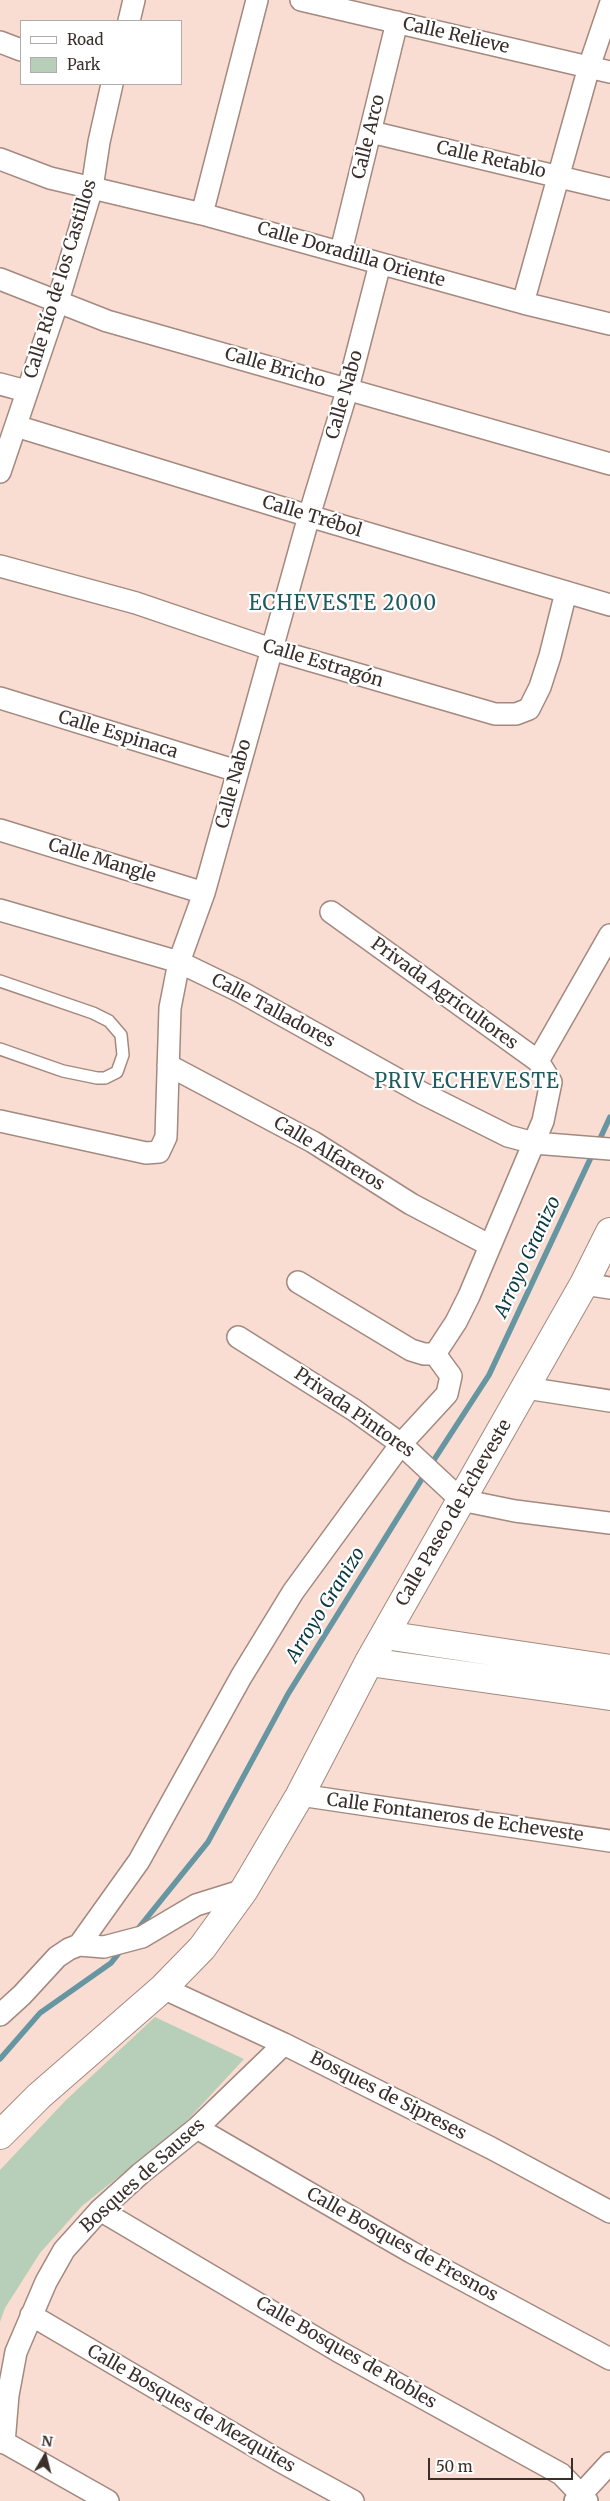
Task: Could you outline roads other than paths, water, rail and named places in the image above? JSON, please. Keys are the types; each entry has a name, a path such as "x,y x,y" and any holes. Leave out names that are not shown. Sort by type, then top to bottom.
{"street":[{"path":"128,20 134,0"},
{"path":"202,214 257,0"},
{"name":"Calle Relieve","path":"301,0 610,72"},
{"path":"523,303 588,67 610,5"},
{"name":"Calle Arco","path":"341,251 397,22"},
{"path":"0,42 20,50"},
{"name":"Calle Río de los Castillos","path":"0,472 58,301 92,188 112,85"},
{"name":"Calle Retablo","path":"371,132 610,189"},
{"name":"Calle Doradilla Oriente","path":"0,159 50,178 202,214 523,303 610,324"},
{"name":"Calle Nabo","path":"0,1121 146,1153 159,1152 166,1138 170,1008 179,962 204,893 271,649 348,388 380,264"},
{"name":"Calle Bricho","path":"0,279 106,321 348,388 610,464"},
{"path":"0,384 26,392"},
{"name":"Calle Trébol","path":"16,426 309,516 610,605"},
{"name":"Calle Estragón","path":"0,566 136,603 271,649 495,714 516,714 529,709 540,687 550,656 566,592"},
{"name":"Calle Espinaca","path":"0,698 237,771"},
{"name":"Calle Mangle","path":"0,830 204,893"},
{"name":"Calle Talladores","path":"0,910 179,962 241,992 489,1128 540,1144 603,1149"},
{"name":"Privada Agricultores","path":"331,912 538,1061 551,1082 540,1144"},
{"path":"538,1061 610,935"},
{"name":"Calle Alfareros","path":"168,1065 313,1142 410,1204 489,1245"},
{"path":"435,1354 456,1322 489,1245 540,1144"},
{"name":"Calle Paseo de Echeveste","path":"0,2135 39,2096 163,1988 202,1948 244,1890 300,1795 369,1662 526,1388 597,1286 610,1232"},
{"path":"298,1282 411,1350 424,1354 435,1354"},
{"name":"Privada Pintores","path":"238,1336 354,1410 408,1449 461,1500"},
{"path":"0,2015 22,1995 57,1957 79,1945 139,1861 241,1677 293,1592 408,1449 447,1394 451,1376 435,1354"},
{"path":"526,1388 610,1401"},
{"path":"461,1500 515,1511 610,1523"},
{"path":"385,1635 610,1668"},
{"path":"369,1662 610,1696"},
{"name":"Calle Fontaneros de Echeveste","path":"300,1795 610,1841"},
{"path":"79,1945 104,1947 142,1937 196,1905 244,1890"},
{"name":"Bosques de Sipreses","path":"163,1988 284,2044 610,2212"},
{"name":"Bosques de Sauses","path":"2,2442 16,2352 31,2315 64,2250 100,2210 140,2174 197,2128 284,2044"},
{"name":"Calle Bosques de Fresnos","path":"197,2128 411,2252 610,2359"},
{"name":"Calle Bosques de Robles","path":"100,2210 338,2351 561,2474 581,2499"},
{"name":"Calle Bosques de Mezquites","path":"31,2315 278,2460 353,2501"},
{"path":"2,2442 108,2501"},
{"path":"581,2499 610,2463"}],"lane":[{"path":"0,981 93,1013 109,1021 121,1035 123,1055 117,1072 105,1078 96,1078 63,1071 0,1049"}],"waterway":[{"name":"Arroyo Granizo","path":"598,1143 610,1117"},
{"name":"Arroyo Granizo","path":"430,1466 489,1375 593,1153"},
{"name":"Arroyo Granizo","path":"137,1930 208,1842 288,1694 425,1474"},
{"name":"Arroyo Granizo","path":"0,2059 40,2013 111,1963 122,1949"}],"district":[{"name":"ECHEVESTE 2000","path":"343,604"},
{"name":"PRIV ECHEVESTE","path":"467,1082"}]}
